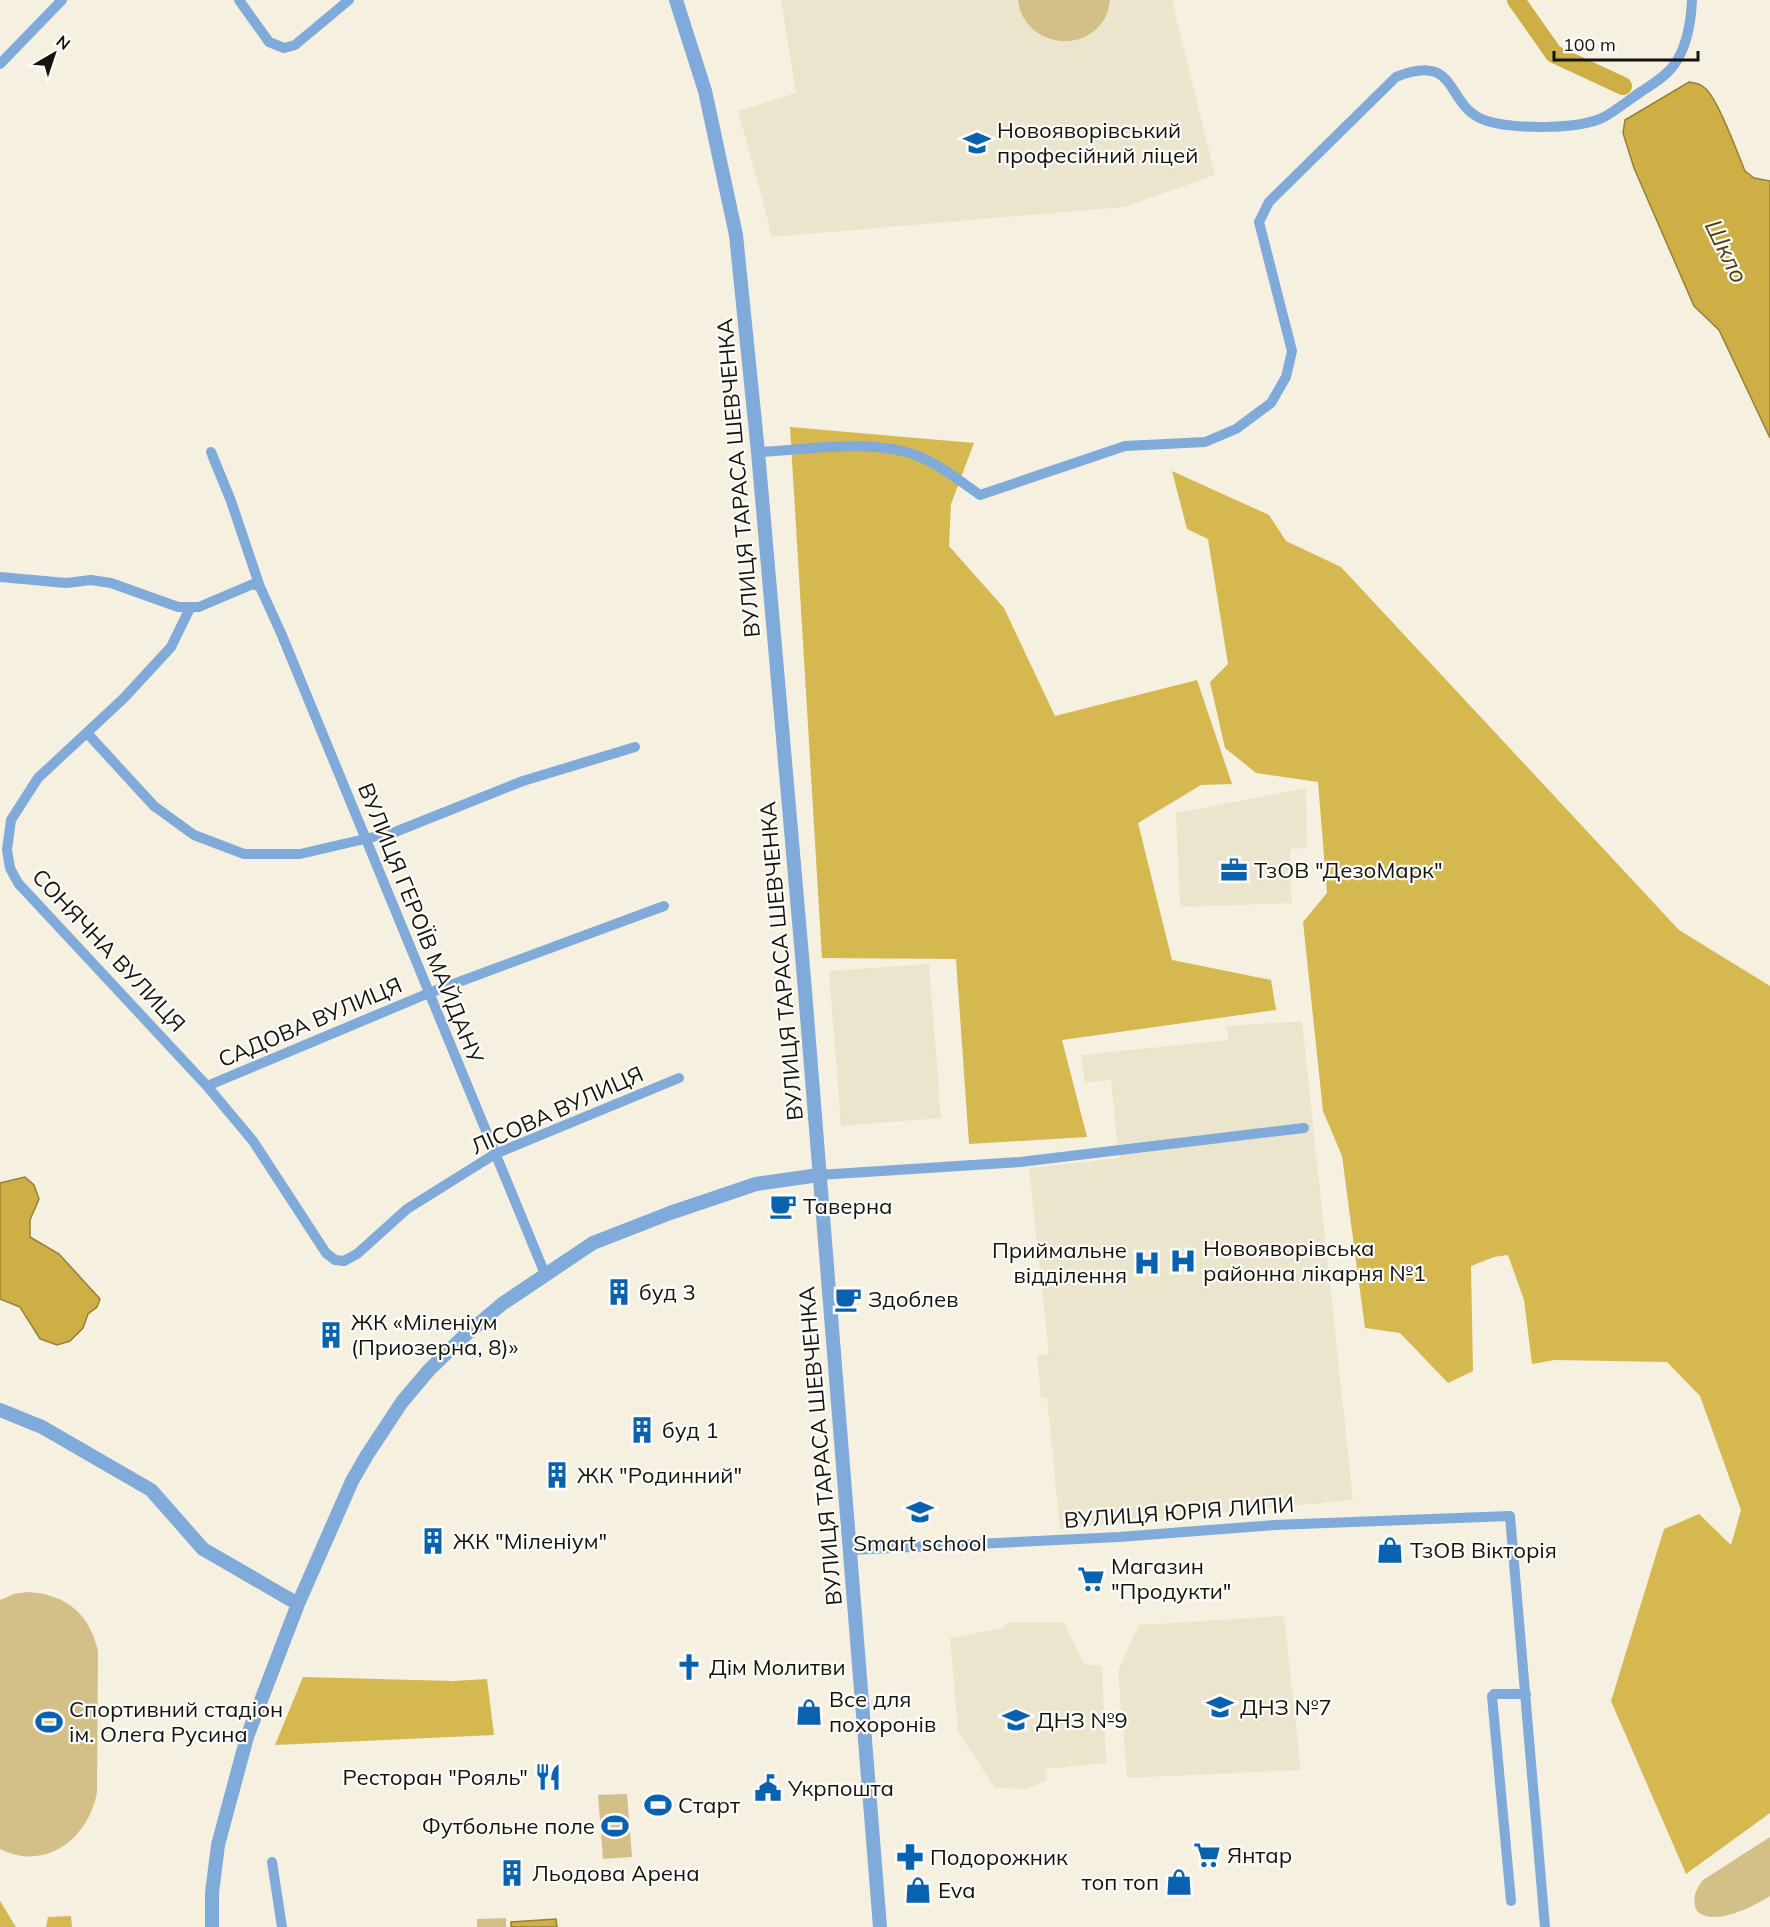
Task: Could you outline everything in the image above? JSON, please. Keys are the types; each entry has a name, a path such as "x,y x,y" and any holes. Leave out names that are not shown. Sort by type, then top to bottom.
{"street":[{"path":"0,64 62,0"},
{"path":"239,0 269,42 284,48 295,45 349,0"},
{"name":"ВУЛИЦЯ ТАРАСА ШЕВЧЕНКА","path":"676,0 705,92 736,235 758,452 804,979 880,1927"},
{"path":"758,452 853,447 898,450 934,464 980,495 1125,446 1204,442 1236,429 1271,403 1286,377 1292,351 1259,222 1269,201 1396,77 1416,69 1434,71 1446,78 1463,104 1484,120 1507,126 1576,125 1603,118 1660,79 1673,66 1683,46 1691,19 1692,0"},
{"name":"ВУЛИЦЯ ГЕРОЇВ МАЙДАНУ","path":"211,452 231,501 260,587 544,1274"},
{"path":"0,577 66,583 91,580 111,583 178,607 190,608 199,607 253,584 260,587"},
{"name":"СОНЯЧНА ВУЛИЦЯ","path":"190,608 171,647 124,698 38,778 11,820 7,850 10,868 18,883 207,1086 253,1141 326,1253 335,1260"},
{"path":"87,733 154,806 194,835 244,854 300,854 395,832 523,781 635,747"},
{"name":"САДОВА ВУЛИЦЯ","path":"207,1086 429,993 664,906"},
{"name":"ЛІСОВА ВУЛИЦЯ","path":"335,1260 344,1261 357,1254 407,1209 495,1154 679,1078"},
{"path":"212,1927 212,1893 218,1845 248,1737 298,1604 352,1481 402,1402 429,1370 502,1304 593,1243 670,1213 756,1184 819,1175 1020,1162 1304,1128"},
{"path":"0,1410 42,1427 151,1490 203,1549 298,1604"},
{"name":"ВУЛИЦЯ ЮРІЯ ЛИПИ","path":"850,1550 1119,1537 1274,1525 1509,1516 1526,1694"},
{"path":"1511,1900 1492,1696 1494,1694 1526,1694 1545,1927"},
{"path":"272,1862 282,1927"}],"shaded area":[{"name":"Новояворівський професійний ліцей","path":"781,0 1172,0 1215,175 1124,207 771,237 738,111 796,93"},
{"path":"1018,0 1110,0 1106,16 1095,30 1083,38 1069,41 1055,40 1031,27 1022,15"},
{"path":"790,427 974,443 951,504 949,546 1004,608 1055,716 1197,680 1232,784 1201,785 1138,823 1172,960 1271,980 1276,1010 1062,1040 1087,1137 969,1144 956,959 822,958"},
{"path":"1172,471 1269,515 1286,541 1341,567 1679,930 1770,986 1770,1813 1686,1874 1611,1701 1664,1529 1699,1514 1731,1545 1741,1510 1700,1396 1667,1362 1555,1360 1532,1364 1524,1300 1508,1255 1494,1257 1471,1266 1473,1371 1448,1383 1400,1333 1365,1328 1342,1156 1323,1111 1303,922 1327,893 1318,782 1256,773 1225,748 1210,682 1228,664 1208,539 1187,529"},
{"path":"1306,788 1307,848 1290,849 1292,903 1180,907 1176,813"},
{"path":"929,964 941,1118 841,1126 829,971"},
{"name":"Новояворівська районна лікарня №1","path":"1302,1021 1353,1500 1060,1529 1047,1398 1041,1398 1037,1356 1049,1354 1029,1168 1119,1158 1111,1080 1085,1083 1081,1055 1228,1040 1227,1026"},
{"name":"Спортивний стадіон ім. Олега Русина","path":"28,1592 54,1597 74,1608 89,1626 98,1651 97,1792 92,1809 85,1824 63,1846 49,1853 33,1856 17,1855 0,1849 0,1600 14,1594"},
{"path":"1284,1616 1301,1770 1127,1778 1118,1671 1139,1625"},
{"path":"1009,1622 1064,1622 1084,1664 1102,1666 1106,1763 1047,1769 1046,1781 1026,1789 995,1788 958,1732 950,1638 1003,1628"},
{"path":"303,1677 453,1681 487,1679 494,1735 275,1745"},
{"name":"Футбольне поле","path":"627,1794 632,1857 603,1859 598,1795"},
{"path":"1770,1837 1770,1896 1733,1914 1713,1917 1697,1911 1694,1902 1695,1894 1703,1880"},
{"path":"0,1901 16,1927 0,1927"},
{"path":"71,1916 72,1927 46,1927 48,1917"},
{"path":"506,1918 506,1927 477,1927 477,1919"}],"water":[{"path":"1689,82 1702,86 1711,95 1745,171 1754,178 1770,181 1770,438 1719,330 1694,306 1634,168 1623,133 1625,120"},
{"path":"25,1177 34,1185 39,1199 30,1220 30,1237 59,1254 100,1299 97,1307 88,1314 83,1328 70,1341 57,1345 40,1339 20,1307 0,1299 0,1183"},
{"path":"556,1919 557,1927 511,1927 511,1922"}],"waterway":[{"name":"Шкло","path":"1516,0 1554,54 1623,86"}],"place":[{"name":"Новояворівський професійний ліцей","path":"977,143"},
{"name":"ТзОВ \"ДезоМарк\"","path":"1234,870"},
{"name":"Таверна","path":"783,1206"},
{"name":"Новояворівська районна лікарня №1","path":"1183,1261"},
{"name":"Приймальне відділення","path":"1147,1263"},
{"name":"буд 3","path":"619,1292"},
{"name":"Здоблев","path":"848,1299"},
{"name":"ЖК «Міленіум (Приозерна, 8)»","path":"331,1335"},
{"name":"буд 1","path":"642,1430"},
{"name":"ЖК \"Родинний\"","path":"557,1475"},
{"name":"Smart school","path":"920,1512"},
{"name":"ЖК \"Міленіум\"","path":"433,1541"},
{"name":"ТзОВ Вікторія","path":"1390,1550"},
{"name":"Магазин \"Продукти\"","path":"1091,1579"},
{"name":"Дім Молитви","path":"689,1667"},
{"name":"ДНЗ №7","path":"1220,1707"},
{"name":"Все для похоронів","path":"809,1712"},
{"name":"ДНЗ №9","path":"1016,1720"},
{"name":"Спортивний стадіон ім. Олега Русина","path":"49,1722"},
{"name":"Ресторан \"Рояль\"","path":"548,1777"},
{"name":"Укрпошта","path":"768,1788"},
{"name":"Старт","path":"658,1805"},
{"name":"Футбольне поле","path":"615,1826"},
{"name":"Янтар","path":"1207,1855"},
{"name":"Подорожник","path":"910,1857"},
{"name":"Льодова Арена","path":"512,1873"},
{"name":"топ топ","path":"1179,1882"},
{"name":"Eva","path":"918,1890"}]}
